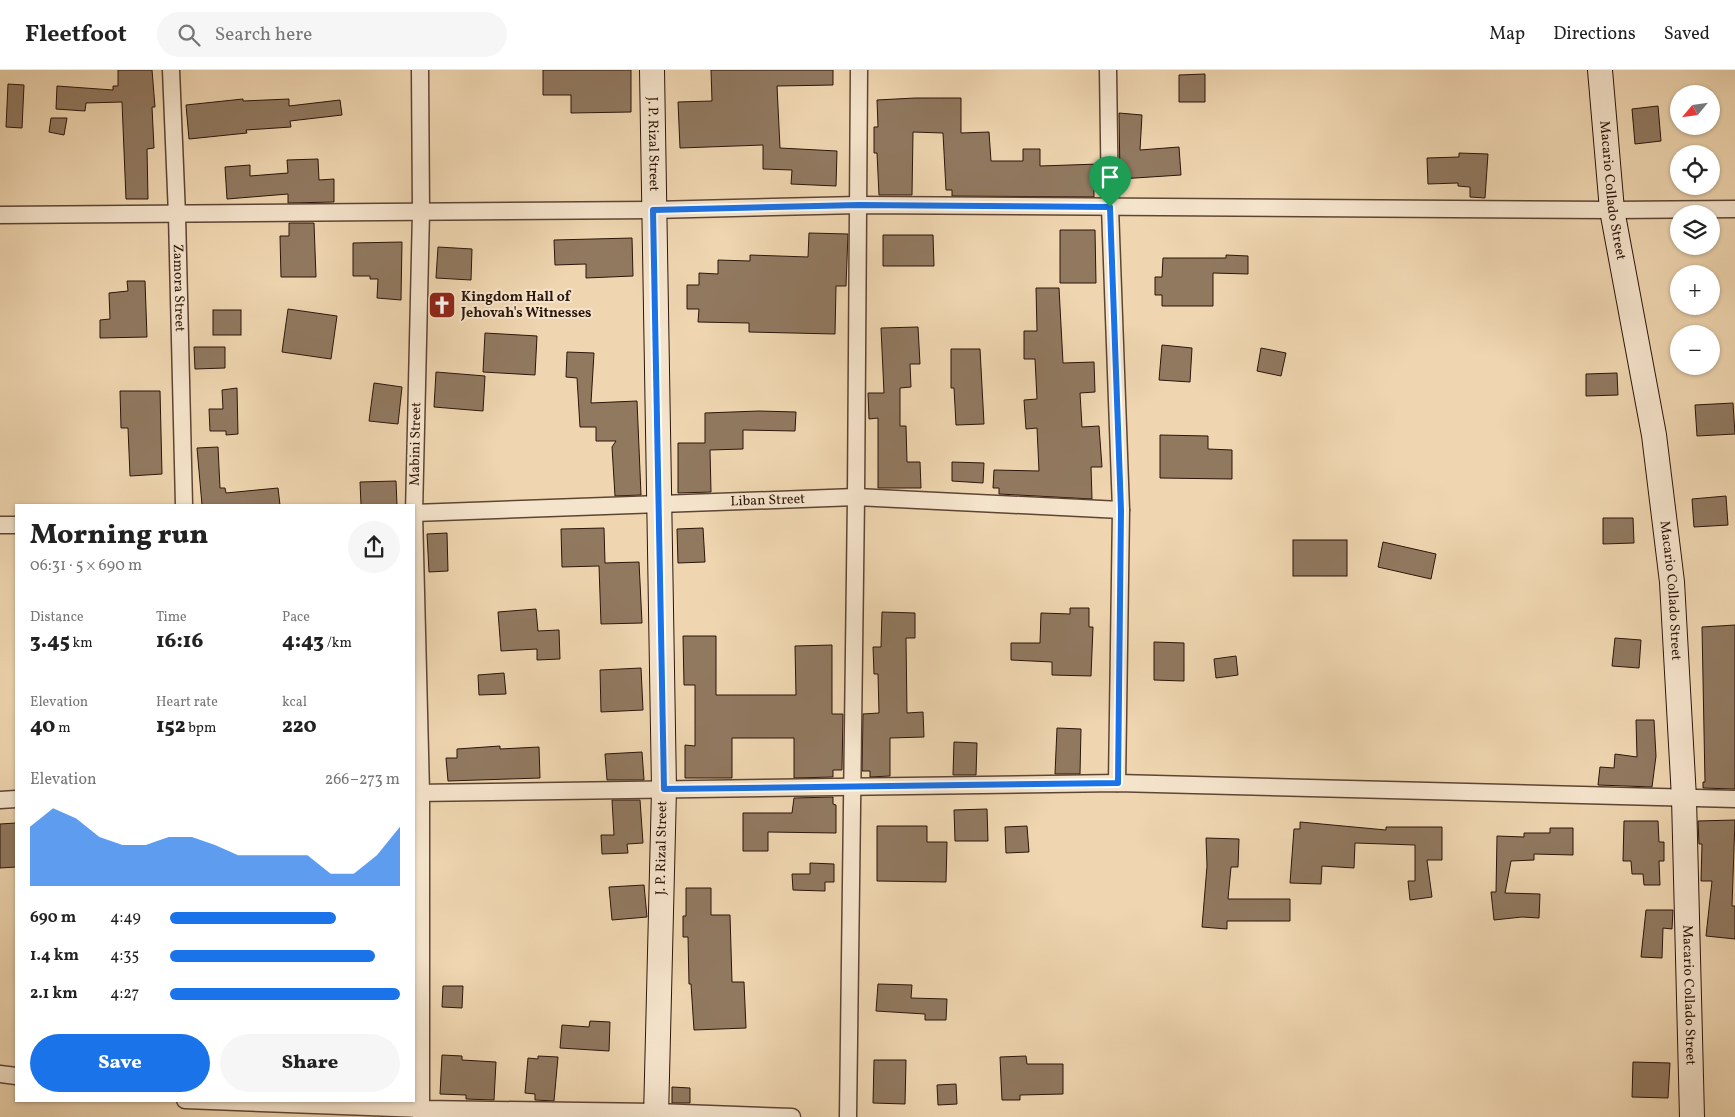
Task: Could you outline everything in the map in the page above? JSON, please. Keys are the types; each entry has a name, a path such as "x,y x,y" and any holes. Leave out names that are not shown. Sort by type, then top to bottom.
{"street":[{"name":"Zamora Street","path":"171,70 178,215 184,504"},
{"name":"Mabini Street","path":"414,504 421,212 420,70"},
{"name":"J. P. Rizal Street","path":"652,70 664,789 656,1114"},
{"path":"848,1117 859,70"},
{"path":"1108,70 1110,207 1121,510 1118,783"},
{"name":"Macario Collado Street","path":"1600,70 1612,210 1654,435 1672,582 1684,798 1692,1117"},
{"path":"0,215 653,210 859,205 1612,210 1735,209"},
{"name":"Liban Street","path":"415,513 659,506 856,497 1121,510"},
{"path":"0,525 15,524"},
{"name":"Mabini Street","path":"415,606 421,1113"},
{"path":"417,793 1118,783 1735,799"},
{"path":"0,800 15,799"},
{"path":"0,1074 15,1076"},
{"path":"197,1105 421,1113 656,1114 792,1117"}],"building":[{"path":"118,70 152,70 155,107 152,107 154,148 147,149 148,199 126,199 122,102 86,103 85,111 56,109 57,86 113,90 113,86 118,86"},
{"path":"543,70 631,70 631,112 571,113 571,95 543,95"},
{"path":"711,70 833,70 833,85 777,86 780,148 837,151 836,186 791,184 792,170 763,169 763,145 680,148 678,102 712,101"},
{"path":"1205,74 1205,102 1179,102 1179,75"},
{"path":"8,84 24,85 22,128 6,127"},
{"path":"961,98 961,133 989,132 991,161 1023,161 1023,149 1040,149 1040,166 1099,164 1100,180 1094,181 1094,197 952,196 952,190 946,190 943,133 913,132 912,195 879,195 877,153 874,153 874,127 878,127 877,100"},
{"path":"243,99 243,101 289,99 289,106 340,100 342,115 290,121 291,127 246,130 247,133 189,139 186,105"},
{"path":"1658,106 1661,141 1635,144 1632,109"},
{"path":"1119,113 1142,115 1140,150 1179,147 1181,175 1120,179"},
{"path":"51,118 67,118 64,135 49,132"},
{"path":"1459,153 1488,154 1485,198 1470,197 1470,187 1458,186 1458,183 1428,184 1427,158 1459,157"},
{"path":"318,159 319,180 334,179 334,202 288,203 288,194 227,199 225,167 250,165 250,176 288,173 287,160"},
{"path":"289,223 314,223 316,277 281,277 280,236 289,236"},
{"path":"1060,230 1095,230 1096,283 1060,283"},
{"path":"809,233 848,234 846,286 836,286 835,334 749,332 749,323 698,322 699,309 687,309 687,285 699,285 699,273 718,274 718,260 750,261 750,255 808,257"},
{"path":"883,235 933,235 934,266 883,266"},
{"path":"632,238 633,276 586,278 586,264 555,265 554,240"},
{"path":"402,242 401,300 377,298 378,279 370,279 370,276 353,276 353,243"},
{"path":"438,247 472,249 471,280 436,278"},
{"path":"1226,255 1248,256 1248,274 1213,273 1213,306 1162,306 1162,295 1155,295 1155,277 1162,277 1163,258 1226,258"},
{"path":"127,281 145,281 147,337 100,338 100,320 110,319 109,293 128,291"},
{"path":"1036,288 1059,288 1063,363 1094,362 1095,392 1080,393 1082,427 1099,426 1102,467 1091,467 1092,499 999,494 999,488 993,488 994,470 1039,471 1037,428 1026,429 1024,400 1037,399 1035,359 1024,359 1024,331 1037,331"},
{"path":"288,309 337,316 331,359 282,352"},
{"path":"213,310 241,310 241,335 213,335"},
{"path":"918,327 920,364 910,364 911,387 900,388 900,426 906,426 907,462 920,462 921,488 878,488 878,418 869,419 868,393 884,393 881,328"},
{"path":"485,333 537,336 535,375 483,372"},
{"path":"1162,345 1192,348 1190,382 1159,380"},
{"path":"194,347 225,347 225,368 195,369"},
{"path":"1261,348 1286,353 1281,376 1257,371"},
{"path":"951,349 980,349 984,424 956,425 954,388 951,388"},
{"path":"567,352 594,353 591,403 637,401 641,495 615,496 612,447 616,441 596,441 596,427 580,427 577,378 566,377"},
{"path":"436,372 485,376 483,411 434,407"},
{"path":"1617,373 1618,395 1586,396 1586,374"},
{"path":"374,383 402,387 398,424 369,421"},
{"path":"237,388 238,434 226,435 226,431 210,431 209,409 223,409 222,390"},
{"path":"120,391 160,391 162,474 130,476 128,428 121,428"},
{"path":"1733,403 1735,434 1697,436 1695,405"},
{"path":"796,412 795,431 743,430 743,449 710,450 711,492 678,493 678,443 705,443 705,413"},
{"path":"1160,435 1208,436 1208,449 1232,450 1232,479 1160,478"},
{"path":"218,447 220,488 225,488 226,493 278,488 280,504 202,504 197,448"},
{"path":"952,462 984,463 983,483 952,481"},
{"path":"396,481 397,504 361,504 360,482"},
{"path":"1726,496 1728,525 1694,527 1692,499"},
{"path":"1603,518 1633,518 1634,543 1603,544"},
{"path":"604,528 605,563 639,562 642,623 601,624 599,566 562,567 561,529"},
{"path":"703,528 705,562 678,563 677,529"},
{"path":"447,533 448,571 429,572 427,534"},
{"path":"1293,540 1347,540 1347,576 1293,576"},
{"path":"1383,542 1436,554 1431,579 1378,567"},
{"path":"1070,608 1089,608 1089,627 1093,627 1091,676 1052,675 1052,662 1011,660 1011,643 1040,643 1041,613 1070,614"},
{"path":"536,609 538,631 559,630 560,659 537,660 537,649 501,651 498,612"},
{"path":"882,612 915,613 915,638 906,638 907,713 923,712 924,737 890,738 890,776 870,777 870,771 862,771 863,714 879,713 878,674 874,674 873,647 881,647"},
{"path":"1735,625 1735,789 1703,788 1703,782 1705,782 1702,627"},
{"path":"683,636 716,636 716,695 796,695 795,646 832,645 832,714 843,714 842,770 833,770 833,777 794,778 794,738 732,738 732,778 685,778 685,745 695,746 695,685 684,685"},
{"path":"1615,638 1641,640 1639,668 1612,666"},
{"path":"1154,642 1184,643 1184,681 1154,680"},
{"path":"1236,656 1238,675 1216,678 1214,659"},
{"path":"641,668 643,710 601,712 600,670"},
{"path":"504,673 506,694 479,695 478,675"},
{"path":"1636,720 1654,720 1656,756 1652,787 1598,785 1600,767 1614,768 1615,754 1637,757"},
{"path":"1057,728 1081,729 1080,774 1055,774"},
{"path":"954,742 977,743 976,775 953,775"},
{"path":"500,746 500,749 539,747 540,778 448,781 446,758 457,758 457,749"},
{"path":"642,752 644,780 607,780 605,754"},
{"path":"833,797 833,804 836,805 836,833 768,832 768,851 743,851 743,813 792,813 794,798"},
{"path":"612,800 640,800 643,843 627,844 628,853 602,854 601,835 614,835"},
{"path":"987,809 988,841 955,841 954,810"},
{"path":"1735,820 1732,906 1735,906 1735,939 1706,936 1712,881 1701,881 1702,844 1699,844 1698,821"},
{"path":"1624,821 1658,821 1659,842 1664,842 1664,861 1659,861 1660,885 1644,885 1643,874 1632,874 1631,861 1623,861"},
{"path":"1300,822 1386,830 1386,827 1442,827 1442,860 1427,860 1432,897 1410,900 1408,881 1415,881 1415,845 1355,843 1354,868 1322,866 1321,884 1290,883 1294,829 1300,829"},
{"path":"15,823 15,867 0,868 0,824"},
{"path":"877,826 927,826 927,842 947,842 946,882 877,881"},
{"path":"1027,826 1029,852 1006,853 1005,827"},
{"path":"1550,828 1573,828 1573,855 1534,854 1534,860 1511,861 1505,893 1540,894 1539,918 1522,917 1494,920 1491,892 1496,892 1497,836 1524,837 1524,833 1550,833"},
{"path":"1206,838 1239,839 1238,867 1231,867 1228,899 1290,899 1290,921 1227,921 1227,929 1202,927 1207,866"},
{"path":"810,863 834,864 834,882 825,882 825,891 793,890 792,874 810,874"},
{"path":"644,885 647,917 612,920 609,887"},
{"path":"686,888 711,888 711,915 730,915 732,982 744,982 746,1028 694,1030 691,984 689,984 688,937 683,937 683,916 686,916"},
{"path":"1646,910 1673,910 1672,929 1663,928 1662,958 1641,957"},
{"path":"878,984 912,985 911,998 947,999 946,1020 925,1020 925,1014 876,1011"},
{"path":"443,986 463,986 462,1008 442,1007"},
{"path":"590,1021 610,1022 609,1051 560,1048 562,1025 589,1027"},
{"path":"442,1055 462,1056 462,1060 496,1062 494,1100 466,1099 466,1095 440,1094"},
{"path":"538,1056 558,1057 554,1101 535,1100 535,1094 525,1093 528,1058 538,1059"},
{"path":"1026,1056 1027,1064 1063,1064 1063,1094 1020,1095 1020,1100 1002,1100 1000,1057"},
{"path":"874,1060 906,1060 905,1104 873,1103"},
{"path":"1633,1062 1670,1063 1668,1098 1632,1097"},
{"path":"956,1084 957,1104 938,1105 937,1085"},
{"path":"672,1087 690,1088 690,1103 672,1103"}],"place":[{"name":"Kingdom Hall of Jehovah's Witnesses","path":"442,305"}],"route":[{"path":"859,205 1110,207 1121,510 1118,783 664,789 653,210 859,205"}]}
